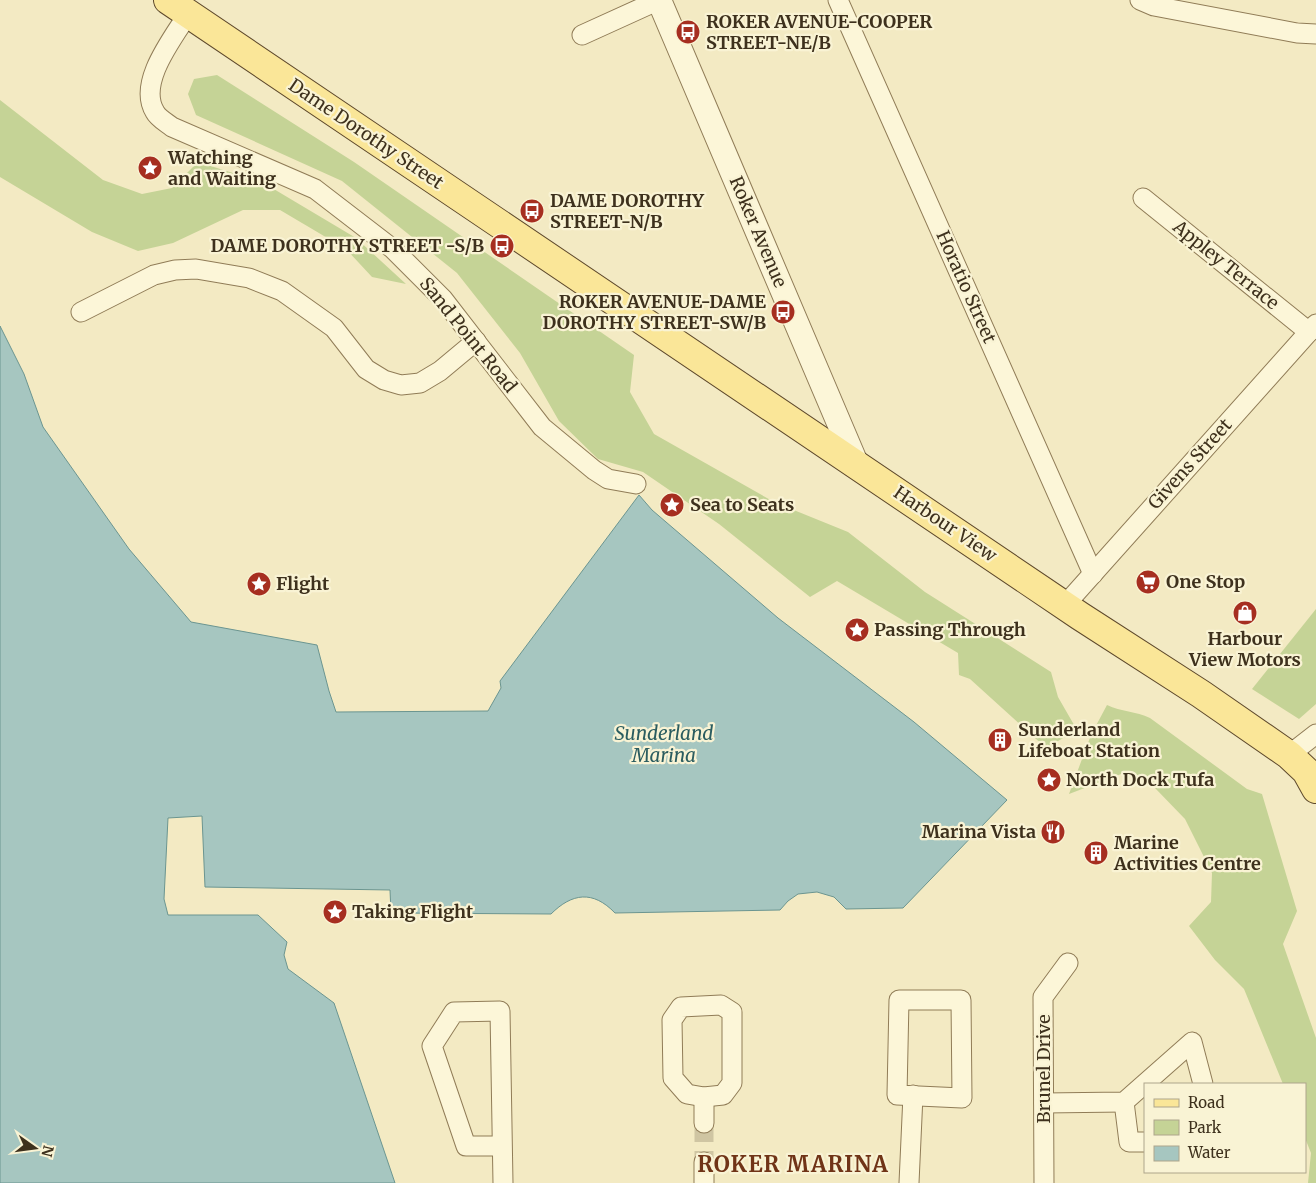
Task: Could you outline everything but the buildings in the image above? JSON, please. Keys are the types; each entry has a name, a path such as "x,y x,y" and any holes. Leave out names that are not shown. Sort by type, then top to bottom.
{"main road":[{"name":"Dame Dorothy Street","path":"178,7 564,268"},
{"name":"Harbour View","path":"564,268 1065,605 1201,694 1289,755 1306,771 1316,789"}],"street":[{"path":"582,35 659,0"},
{"name":"Roker Avenue","path":"659,0 856,463"},
{"name":"Horatio Street","path":"838,0 1093,574"},
{"path":"1140,0 1154,6 1297,33 1316,34"},
{"name":"Sand Point Road","path":"178,7 161,59 152,79 149,98 155,113 172,127 315,189 393,249 443,299 542,427 594,470 608,479 636,484"},
{"name":"Appley Terrace","path":"1143,198 1312,328"},
{"path":"81,312 154,275 176,270 196,269 249,278 282,291 334,328 366,369 384,380 401,385 420,383 440,371 476,341"},
{"name":"Givens Street","path":"1065,605 1312,328"},
{"path":"1289,755 1316,734"},
{"name":"Brunel Drive","path":"1044,1183 1043,997 1068,963"},
{"path":"899,1000 961,1000 962,1098 913,1096 897,1095 899,1000"},
{"path":"721,1005 732,1012 732,1082 723,1095 704,1097 687,1094 673,1078 672,1020 681,1007 721,1005"},
{"path":"501,1146 466,1146 432,1046 454,1012 500,1011 502,1183"},
{"path":"1146,1083 1192,1042 1203,1083"},
{"path":"1044,1104 1124,1102 1144,1084"},
{"path":"909,1183 913,1096"},
{"path":"704,1097 704,1123"},
{"path":"1124,1102 1129,1142 1144,1142"},
{"path":"704,1162 704,1183"}],"green space":[{"path":"217,75 354,162 634,355 630,392 654,434 774,502 848,532 925,592 1051,672 1058,697 1077,730 1046,748 970,679 959,675 958,653 837,581 810,597 719,524 643,472 598,459 559,421 520,353 457,273 342,181 196,115 188,94 194,79"},
{"path":"0,100 103,180 142,194 172,188 198,162 262,182 356,238 406,284 372,277 346,249 280,210 243,210 173,243 138,251 92,232 0,177"},
{"path":"1316,609 1316,704 1299,719 1252,689"},
{"path":"1107,705 1139,714 1150,718 1247,789 1262,794 1297,911 1283,944 1316,1038 1316,1183 1308,1183 1311,1153 1306,1140 1306,1083 1283,1083 1244,989 1215,960 1189,926 1211,902 1212,873 1185,819 1154,787 1129,771 1069,794 1091,735"}],"water":[{"name":"Sunderland Marina","path":"0,326 24,374 43,427 129,549 191,622 317,645 336,712 488,711 501,688 500,681 639,495 652,510 778,618 914,722 1007,800 903,908 846,909 834,897 817,892 798,894 780,910 615,913 599,900 583,897 567,902 551,914 391,913 390,890 205,887 202,816 168,818 164,899 168,915 258,915 287,942 284,955 288,969 334,1003 395,1183 0,1183"}],"tunnel":[{"path":"704,1123 704,1162"}],"place":[{"name":"ROKER AVENUE-COOPER STREET-NE/B","path":"688,32"},
{"name":"Watching and Waiting","path":"150,168"},
{"name":"DAME DOROTHY STREET-N/B","path":"532,211"},
{"name":"DAME DOROTHY STREET -S/B","path":"502,246"},
{"name":"ROKER AVENUE-DAME DOROTHY STREET-SW/B","path":"783,312"},
{"name":"Sea to Seats","path":"672,505"},
{"name":"One Stop","path":"1148,582"},
{"name":"Flight","path":"259,584"},
{"name":"Harbour View Motors","path":"1245,613"},
{"name":"Passing Through","path":"857,630"},
{"name":"Sunderland Lifeboat Station","path":"1000,740"},
{"name":"North Dock Tufa","path":"1049,780"},
{"name":"Marina Vista","path":"1053,832"},
{"name":"Marine Activities Centre","path":"1096,853"},
{"name":"Taking Flight","path":"335,912"}],"district":[{"name":"ROKER MARINA","path":"793,1164"}]}
